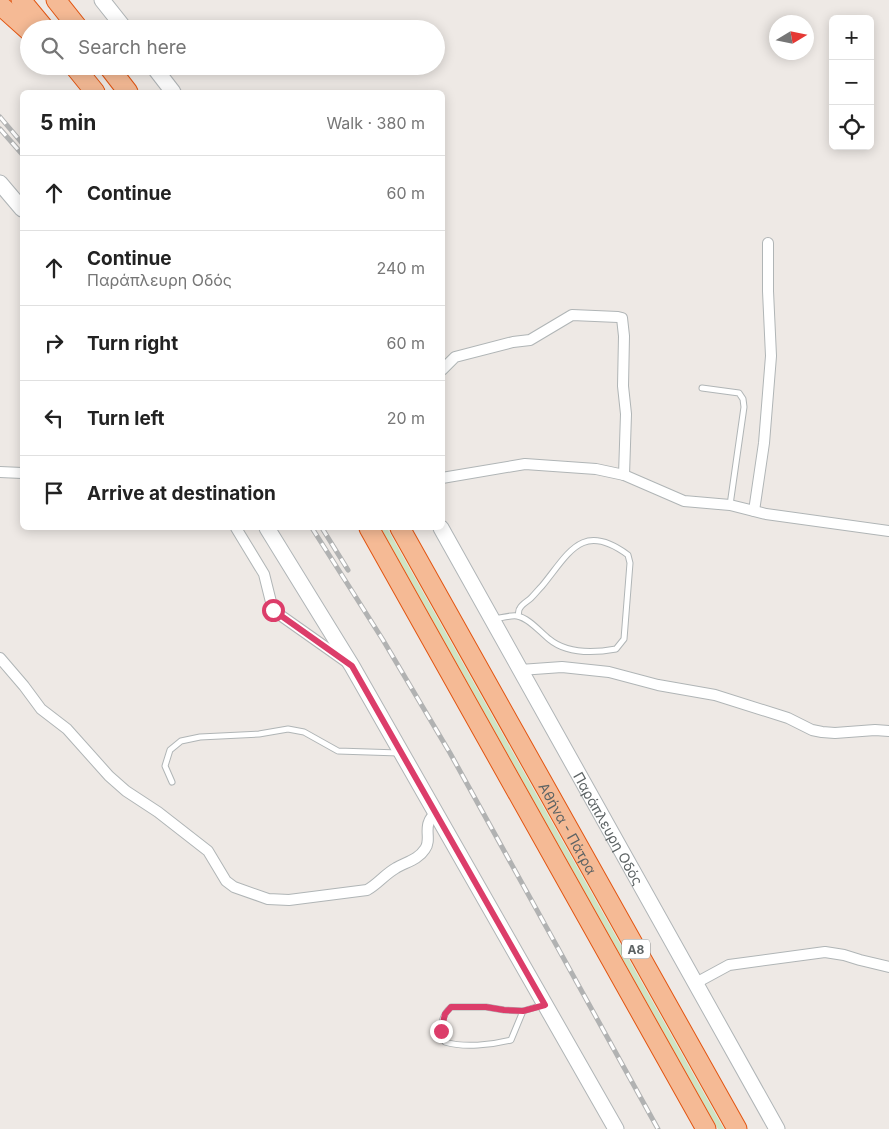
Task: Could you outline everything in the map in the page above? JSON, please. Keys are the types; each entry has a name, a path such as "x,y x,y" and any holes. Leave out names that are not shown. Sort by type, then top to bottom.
{"highway":[{"path":"21,0 38,20"},
{"path":"56,0 72,20"},
{"path":"0,5 20,23"},
{"path":"77,75 93,90"},
{"path":"81,75 93,90"},
{"path":"115,75 126,90"},
{"name":"Αθήνα - Πάτρα","path":"370,530 706,1129"},
{"name":"Αθήνα - Πάτρα","path":"401,530 737,1129"}],"street":[{"path":"102,0 118,20"},
{"path":"160,75 171,90"},
{"path":"0,183 20,207"},
{"path":"754,511 764,443 771,356 768,244"},
{"path":"445,367 455,357 513,342 530,340 572,315 618,316 622,318 624,336 623,386 626,414 624,474"},
{"path":"445,477 525,464 596,469 624,474 684,501 730,505 766,514 889,531"},
{"path":"0,472 20,472"},
{"path":"237,530 264,574 273,610 352,666"},
{"path":"268,530 352,666 616,1129"},
{"name":"Παράπλευρη Οδός","path":"442,530 776,1129"},
{"path":"0,658 41,709 67,729 109,776 126,792 158,812 208,852 226,881 248,893 268,899 289,900 368,890 376,885 385,875 420,855 427,847 427,828 436,812"},
{"path":"520,670 562,667 609,672 715,695 788,718 812,730 835,733 875,730 889,731"},
{"path":"694,984 729,966 825,952 889,966"}],"lane":[{"path":"702,388 739,393 743,399 744,407 730,505"},
{"path":"491,619 518,616 532,624 551,640 570,650 601,652 616,649 624,639 630,563 628,555 620,549 600,541 592,540 579,543 532,598 520,608 518,616"},
{"path":"172,782 165,766 170,750 181,741 200,737 259,734 288,729 304,732 338,751 402,754"},
{"path":"523,1011 511,1040 497,1044 452,1044 445,1042 441,1031 445,1014 451,1007 486,1007 523,1011 545,1005"}],"green space":[{"path":"382,530 388,530 724,1129 718,1129"}],"railway":[{"path":"0,117 20,141"},
{"path":"0,129 20,152"},
{"path":"313,530 383,640 450,753 658,1129"},
{"path":"323,530 348,570"}],"route":[{"path":"273,610 276,614 352,666 536,986 545,1005 523,1011 486,1007 451,1007 445,1014 441,1031"}]}
